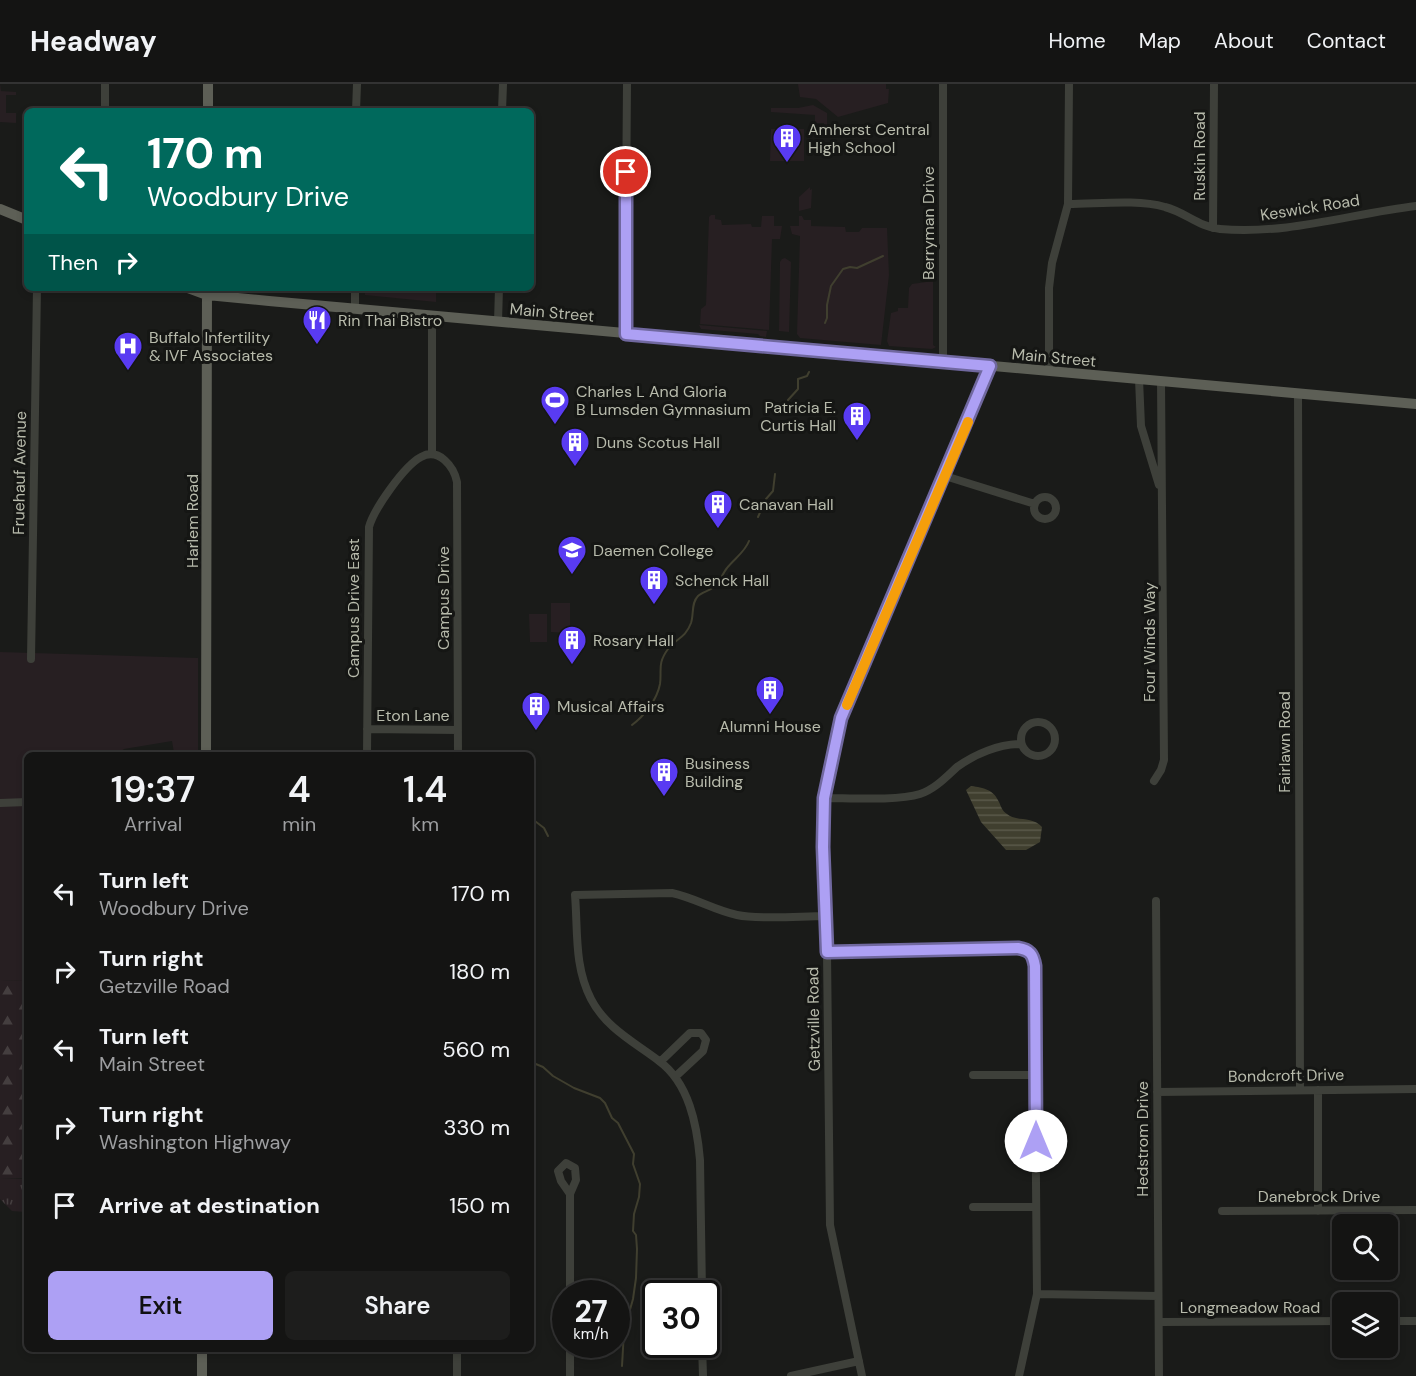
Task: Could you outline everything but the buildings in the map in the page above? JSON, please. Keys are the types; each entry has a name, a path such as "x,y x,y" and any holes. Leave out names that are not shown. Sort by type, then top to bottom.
{"main road":[{"path":"208,84 208,108"},
{"path":"0,209 24,219"},
{"name":"Main Street","path":"207,291 355,309 1416,404"},
{"name":"Harlem Road","path":"206,752 207,291"},
{"path":"202,1352 202,1376"}],"street":[{"path":"105,84 105,108"},
{"path":"356,108 357,84"},
{"path":"502,108 503,84"},
{"path":"626,334 627,84"},
{"name":"Berryman Drive","path":"943,84 943,362"},
{"path":"1049,371 1050,279 1068,204 1069,84"},
{"name":"Ruskin Road","path":"1213,228 1214,84"},
{"name":"Keswick Road","path":"1068,204 1142,203 1162,206 1173,209 1196,223 1213,228 1244,231 1282,229 1416,206"},
{"name":"Fruehauf Avenue","path":"31,659 37,291"},
{"path":"355,291 355,309"},
{"path":"498,322 499,291"},
{"path":"432,316 432,454"},
{"name":"Getzville Road","path":"862,1376 830,1224 824,798 841,718 990,366"},
{"name":"Four Winds Way","path":"1139,379 1141,426 1162,500"},
{"name":"Four Winds Way","path":"1154,781 1164,760 1161,381"},
{"name":"Fairlawn Road","path":"1298,393 1300,1090"},
{"name":"Campus Drive East","path":"367,752 369,527 375,511 405,472 422,456 432,454"},
{"name":"Campus Drive","path":"432,454 444,459 452,468 457,482 458,752"},
{"path":"945,476 1035,504"},
{"path":"1039,721 1049,725 1055,735 1054,747 1045,755 1034,756 1021,744 1020,739 1024,728 1033,722 1039,721"},
{"name":"Eton Lane","path":"367,729 458,730"},
{"path":"824,798 900,797 921,794 970,759 1007,744 1021,744"},
{"path":"0,803 24,802"},
{"path":"702,1280 699,1142 692,1112 675,1077 660,1062 619,1033 605,1019 591,999 578,960 575,895 672,893 745,916 825,916"},
{"name":"Hedstrom Drive","path":"1156,901 1159,1376"},
{"path":"827,952 1018,948 1026,950 1034,957 1037,1294 1019,1376"},
{"path":"660,1062 690,1033 701,1033 706,1040 703,1051 675,1077"},
{"path":"973,1075 1035,1075"},
{"name":"Bondcroft Drive","path":"1157,1092 1416,1089"},
{"path":"1318,1090 1318,1211"},
{"path":"570,1194 570,1280"},
{"path":"973,1207 1036,1207"},
{"name":"Danebrock Drive","path":"1222,1211 1416,1210"},
{"name":"Longmeadow Road","path":"1037,1294 1158,1296"},
{"name":"Longmeadow Road","path":"1159,1322 1332,1321"},
{"path":"1398,1321 1416,1321"},
{"path":"457,1376 458,1352"},
{"path":"570,1358 570,1376"},
{"path":"702,1358 703,1376"},
{"path":"791,1376 859,1361"}],"green space":[{"path":"0,84 1,91 16,92 16,95 6,95 6,113 16,113 16,123 0,122"},
{"path":"798,84 886,84 886,89 889,89 888,103 838,117 816,99 800,97"},
{"path":"813,105 827,113 827,130 824,129 824,123 815,123 815,115 771,112 771,108 798,108"},
{"path":"771,129 804,129 804,161 770,161"},
{"path":"810,187 810,190 812,189 811,208 799,211 799,197"},
{"path":"711,215 721,220 722,225 751,224 752,227 761,227 762,216 774,216 774,226 782,226 780,239 772,239 769,330 700,324 701,309 706,305 709,217"},
{"path":"799,216 802,216 804,220 811,220 811,226 845,227 846,232 859,232 862,228 887,228 889,275 881,345 800,338 797,334 800,236 792,234 790,226 799,226"},
{"path":"785,258 791,262 789,332 779,331 780,262"},
{"path":"933,281 933,345 936,347 932,349 889,346 887,341 891,313 898,311 898,308 908,308 909,288 912,284"},
{"path":"365,291 436,291 436,302 365,295"},
{"path":"699,325 767,331 766,337 758,334 701,329"},
{"path":"551,603 570,603 570,633 551,632"},
{"path":"529,614 547,614 547,642 530,642"},
{"path":"0,652 198,658 198,752 174,752 172,741 124,749 120,752 24,752 24,981 0,980"},
{"path":"0,980 24,981 24,1178 0,1178"},
{"path":"0,1178 24,1179 24,1212 12,1211 0,1199"}],"shaded area":[{"path":"971,786 991,792 1004,811 1011,816 1034,821 1042,827 1040,842 1026,850 1006,850 981,822 966,790"}],"waterway":[{"path":"825,323 831,286 843,269 857,268 883,256"},
{"path":"788,400 798,389 798,379 807,376 809,372"},
{"path":"758,517 766,499 773,491 775,474"},
{"path":"632,725 653,702 660,684 662,659 671,645 689,628 696,599 716,585 749,541"},
{"path":"534,820 544,828 548,836"},
{"path":"534,1063 574,1088 600,1098 612,1118 618,1123 634,1154 633,1164 640,1184 633,1231 636,1235 637,1249 636,1278 624,1331 622,1366"}],"slow traffic":[{"path":"847,705 968,422"}],"place":[{"name":"Amherst Central High School","path":"787,164"},
{"name":"Rin Thai Bistro","path":"317,346"},
{"name":"Buffalo Infertility & IVF Associates","path":"128,372"},
{"name":"Charles L And Gloria B Lumsden Gymnasium","path":"555,426"},
{"name":"Patricia E. Curtis Hall","path":"857,442"},
{"name":"Duns Scotus Hall","path":"575,468"},
{"name":"Canavan Hall","path":"718,530"},
{"name":"Daemen College","path":"572,576"},
{"name":"Schenck Hall","path":"654,606"},
{"name":"Rosary Hall","path":"572,666"},
{"name":"Alumni House","path":"770,716"},
{"name":"Musical Affairs","path":"536,732"},
{"name":"Business Building","path":"664,798"}],"route":[{"path":"626,172 626,334 990,366 841,718 824,798 823,847 827,952 1018,948 1030,953 1034,957 1035,966 1036,1141"}]}
